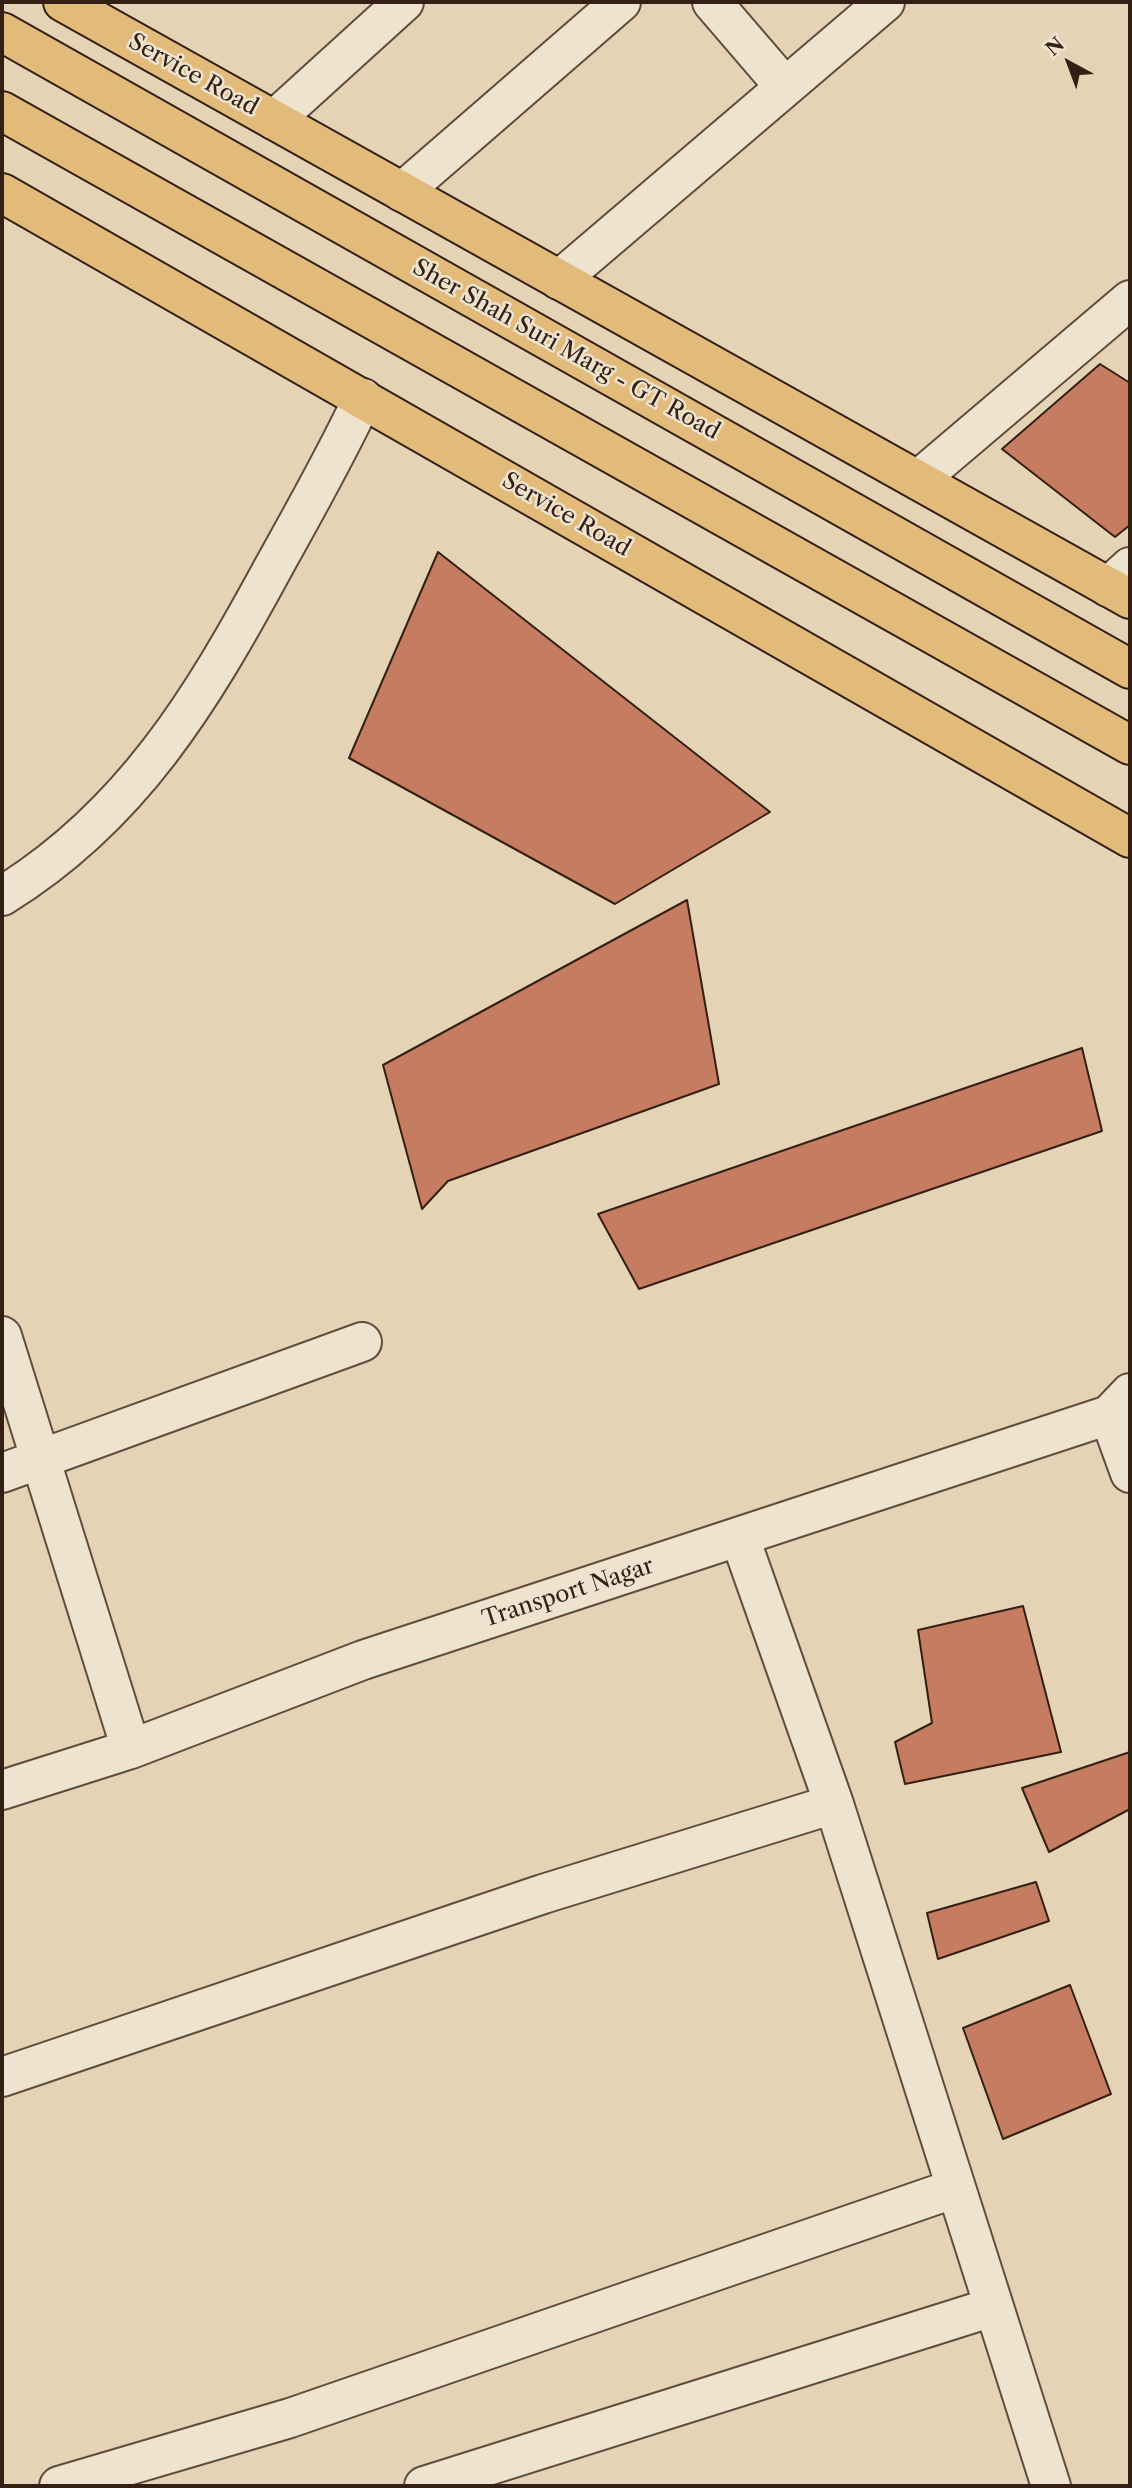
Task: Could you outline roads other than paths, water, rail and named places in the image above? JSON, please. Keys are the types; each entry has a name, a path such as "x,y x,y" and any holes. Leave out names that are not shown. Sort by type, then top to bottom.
{"main road":[{"name":"Service Road","path":"70,3 918,480 1123,584"},
{"name":"Sher Shah Suri Marg - GT Road","path":"2,32 1130,669"},
{"path":"2,111 1130,745"},
{"name":"Service Road","path":"2,193 1130,838"}],"street":[{"path":"274,120 404,2"},
{"path":"402,192 621,2"},
{"path":"712,2 785,87"},
{"path":"559,280 885,2"},
{"path":"918,480 1130,300"},
{"path":"2,896 39,874 73,846 148,769 186,719 235,639 363,398"},
{"path":"2,1336 131,1749"},
{"path":"2,1474 40,1457 362,1342"},
{"path":"1120,1404 1130,1473"},
{"name":"Transport Nagar","path":"2,1790 131,1749 363,1660 740,1538 1120,1404"},
{"path":"740,1538 834,1804 1051,2486"},
{"path":"2,2077 543,1894 834,1804"},
{"path":"59,2486 290,2418 956,2188"},
{"path":"424,2486 993,2307"}]}
